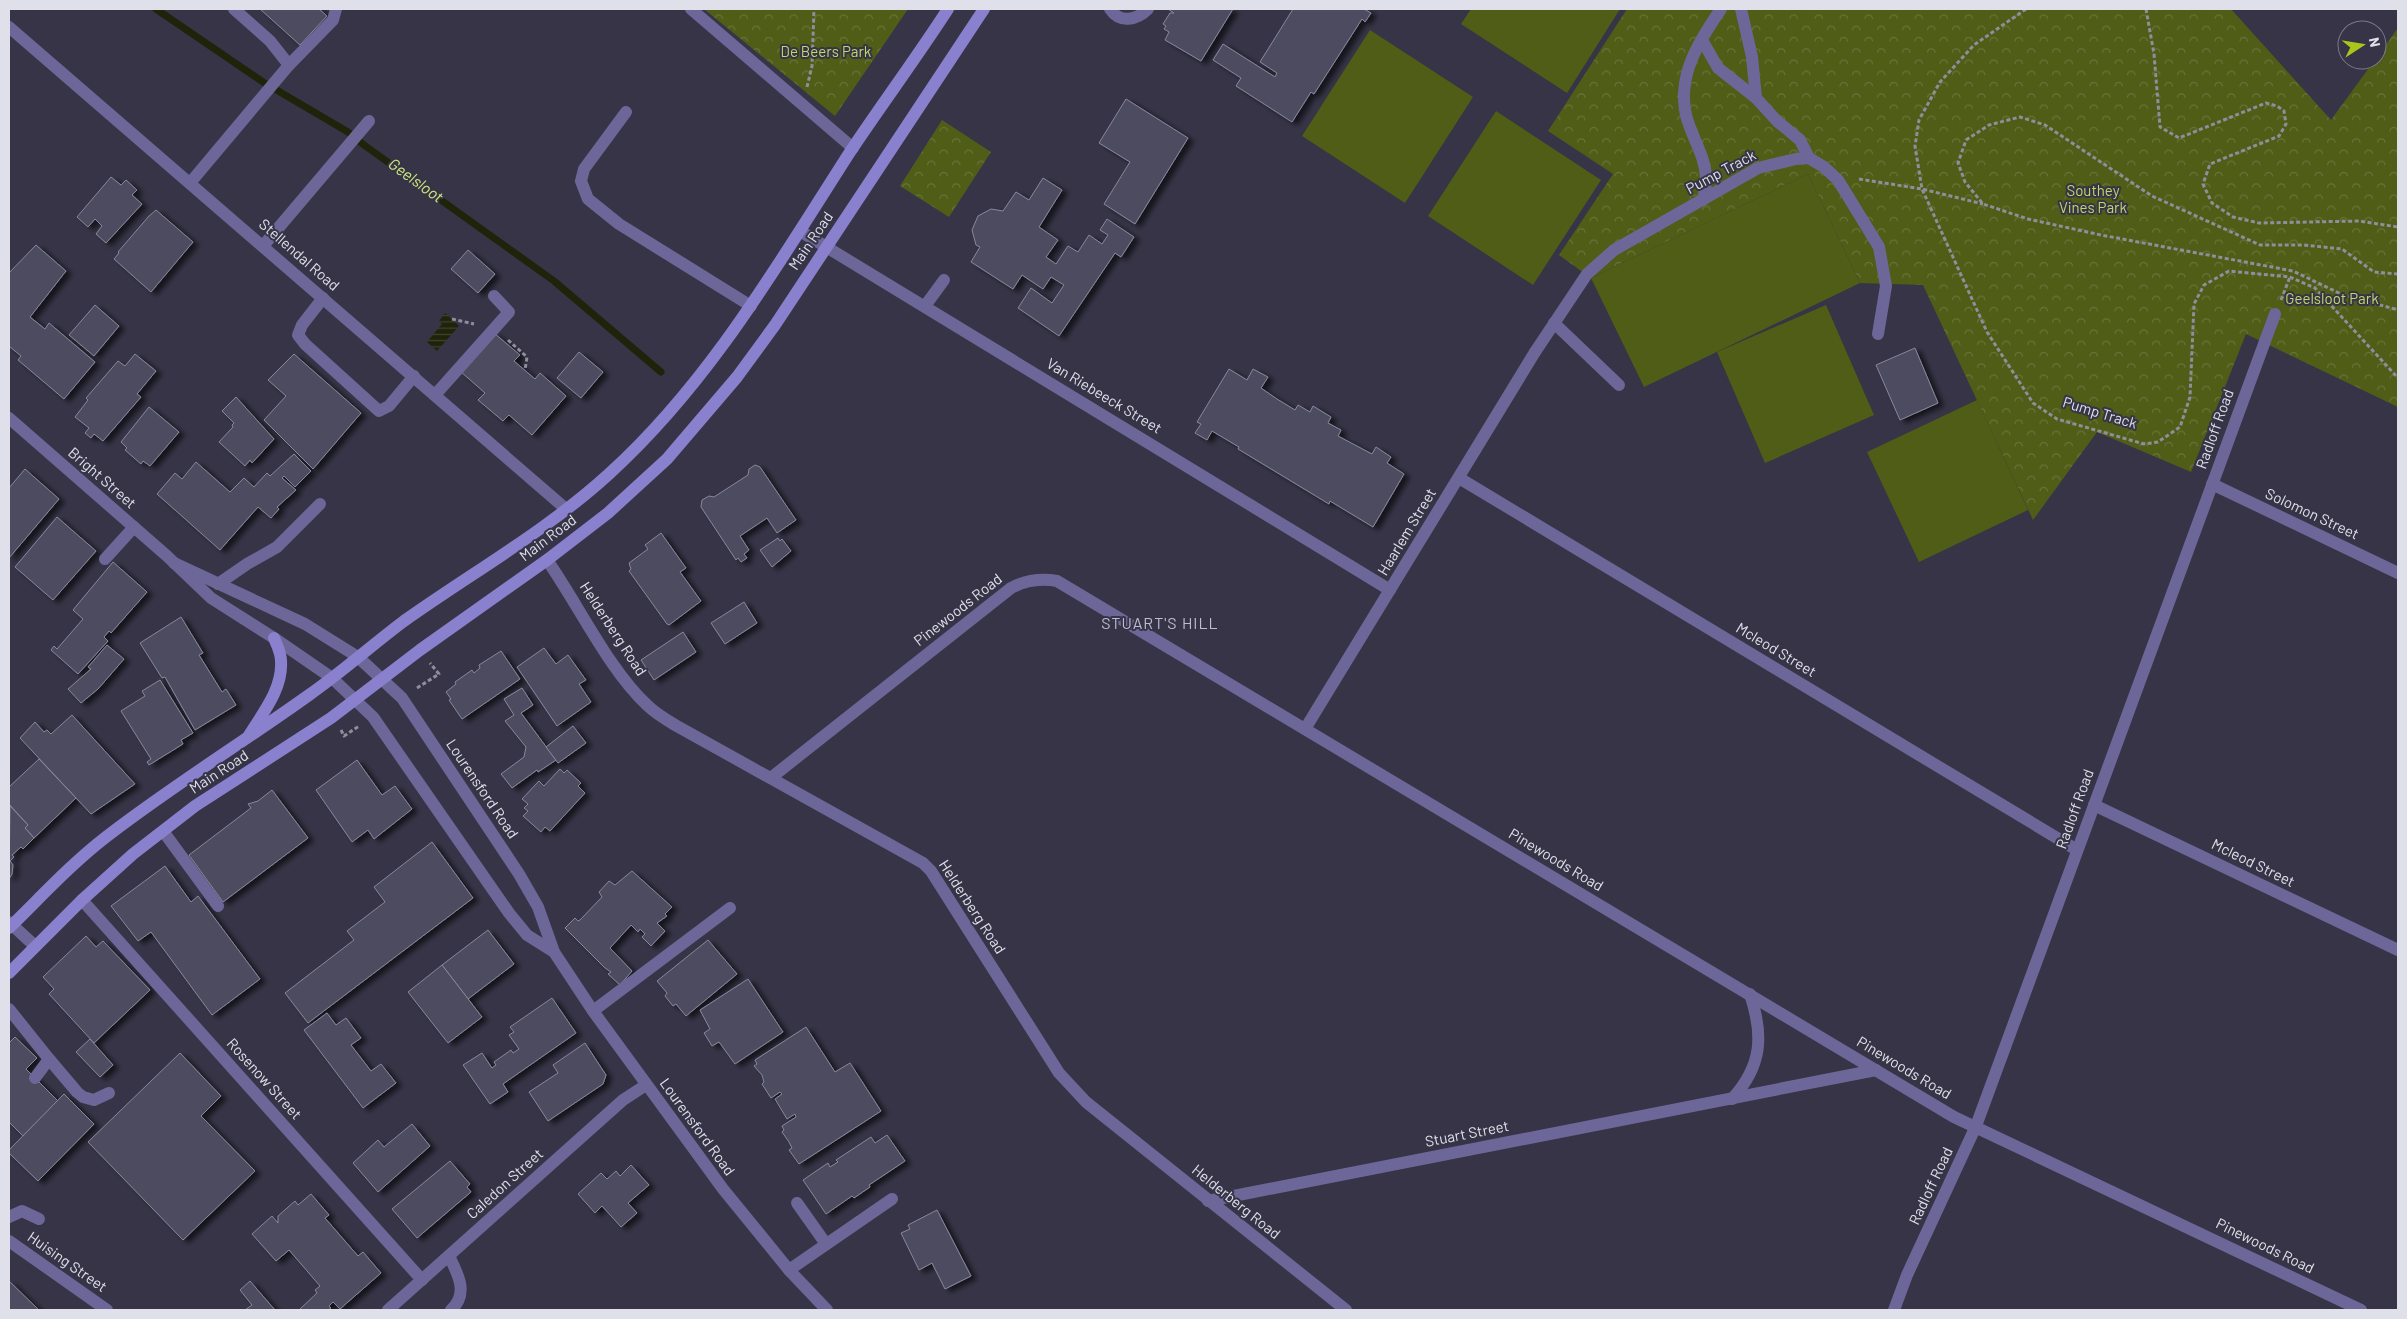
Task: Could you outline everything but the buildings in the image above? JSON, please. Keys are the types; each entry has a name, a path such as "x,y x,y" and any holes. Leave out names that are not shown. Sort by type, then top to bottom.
{"main road":[{"name":"Main Road","path":"10,925 56,880 104,839 193,773 245,741 332,678 401,624 521,543 610,473 646,438 693,386 750,306 948,9"},
{"name":"Main Road","path":"9,973 82,900 195,806 331,718 420,650 547,560 608,514 668,459 736,378 827,247 984,9"},
{"path":"245,741 276,690 281,673 281,659 274,638"}],"street":[{"path":"234,9 270,41 289,65"},
{"path":"190,184 289,65 334,20 336,9"},
{"path":"691,9 854,148"},
{"path":"1110,9 1117,17 1125,19 1134,18 1148,9"},
{"path":"1703,200 1706,177 1686,116 1682,90 1689,64 1721,9"},
{"path":"1741,9 1752,57 1756,98"},
{"name":"Stellendal Road","path":"9,27 566,509"},
{"path":"1702,40 1718,68 1756,98 1777,121 1800,140 1809,158 1824,167 1838,180 1880,247 1886,286 1878,334"},
{"path":"626,112 584,169 582,181 588,199 619,224 750,306"},
{"path":"263,246 369,120"},
{"name":"Pump Track","path":"1535,352 1587,274 1614,250 1758,168 1796,159 1809,158"},
{"name":"Van Riebeeck Street","path":"800,231 1390,590"},
{"path":"925,306 944,280"},
{"path":"436,395 509,312 494,296"},
{"path":"323,298 302,325 298,334 305,344 379,411 389,406 414,376"},
{"name":"Radloff Road","path":"1894,1310 1907,1275 1976,1126 2275,314"},
{"path":"1554,323 1619,385"},
{"name":"Haarlem Street","path":"1305,729 1535,352"},
{"name":"Bright Street","path":"9,418 134,527 211,598 332,678 356,699"},
{"name":"Mcleod Street","path":"1459,478 2077,850"},
{"name":"Solomon Street","path":"2212,484 2398,573"},
{"path":"218,584 247,564 278,547 320,504"},
{"path":"105,559 134,527"},
{"name":"Helderberg Road","path":"547,560 569,591 619,672 646,704 675,725 772,777 923,863 931,871 1059,1073 1072,1088 1208,1201 1346,1310"},
{"name":"Bright Street","path":"174,563 297,620 358,658 383,678"},
{"name":"Pinewoods Road","path":"772,777 1011,588 1037,579 1057,582 1954,1116 2361,1310"},
{"name":"Lourensford Road","path":"383,678 402,698 519,874 538,907 554,952 593,1011 723,1189 789,1270 827,1310"},
{"name":"Lourensford Road","path":"356,699 373,717 509,913 527,935 554,952"},
{"name":"Mcleod Street","path":"2094,805 2398,950"},
{"path":"163,831 218,906"},
{"name":"Rosenow Street","path":"82,900 422,1280"},
{"path":"593,1011 730,908"},
{"path":"10,925 35,946"},
{"path":"1732,1099 1749,1077 1758,1051 1758,1023 1750,994"},
{"path":"9,1009 48,1059 83,1097 94,1100 109,1093"},
{"path":"35,1078 48,1059"},
{"name":"Stuart Street","path":"1208,1201 1876,1070"},
{"name":"Caledon Street","path":"388,1310 623,1100 646,1085"},
{"path":"789,1270 892,1199"},
{"path":"797,1203 826,1244"},
{"path":"9,1217 22,1211 39,1219"},
{"name":"Huising Street","path":"9,1241 107,1310"},
{"path":"448,1256 460,1278 462,1289 460,1299 451,1310"}],"path":[{"path":"804,105 812,66 814,9"},
{"name":"Pump Track","path":"2026,9 1974,45 1940,82 1919,120 1915,146 1922,189 1987,332 2033,403 2056,419 2144,444 2158,442 2180,427 2190,397 2194,304 2204,285 2229,271 2290,277 2315,288 2398,378"},
{"path":"2146,9 2154,54 2160,127 2179,138 2266,104 2277,106 2284,111 2286,124 2279,136 2210,164 2203,184 2212,203 2233,218 2259,223 2359,221 2398,226"},
{"path":"1983,204 1965,182 1958,163 1966,140 1989,125 2020,116 2045,126 2152,196 2260,245 2304,245 2342,249 2374,272 2398,274"},
{"path":"1838,180 1856,179 1922,189 1983,204 2028,219 2293,271 2341,294 2398,310"},
{"path":"2275,314 2290,277"},
{"path":"402,698 439,674 420,650"}],"green space":[{"name":"De Beers Park","path":"704,9 908,9 835,116"},
{"path":"1471,9 1620,9 1567,93 1461,24"},
{"name":"Southey Vines Park","path":"1627,9 2231,9 2331,120 2367,70 2387,70 2387,43 2398,28 2398,407 2246,334 2191,472 2097,432 2033,520 1923,285 1860,283 1808,174 1591,278 1559,255 1613,174 1548,131"},
{"path":"1370,30 1473,97 1405,203 1302,136"},
{"path":"1496,111 1601,180 1533,285 1428,216"},
{"path":"942,120 991,152 949,217 900,186"},
{"path":"1808,174 1860,283 1644,387 1591,278"},
{"path":"1826,305 1874,415 1765,463 1717,352"},
{"path":"1977,400 2028,510 1919,562 1867,452"}],"shaded area":[{"path":"445,313 459,326 437,351 427,342 442,324 439,321"}],"waterway":[{"name":"Geelsloot","path":"156,9 263,82 348,132 554,281 661,372"}],"district":[{"name":"STUART'S HILL","path":"1160,623"}],"park label":[{"name":"Geelsloot Park","path":"2332,299"}]}
